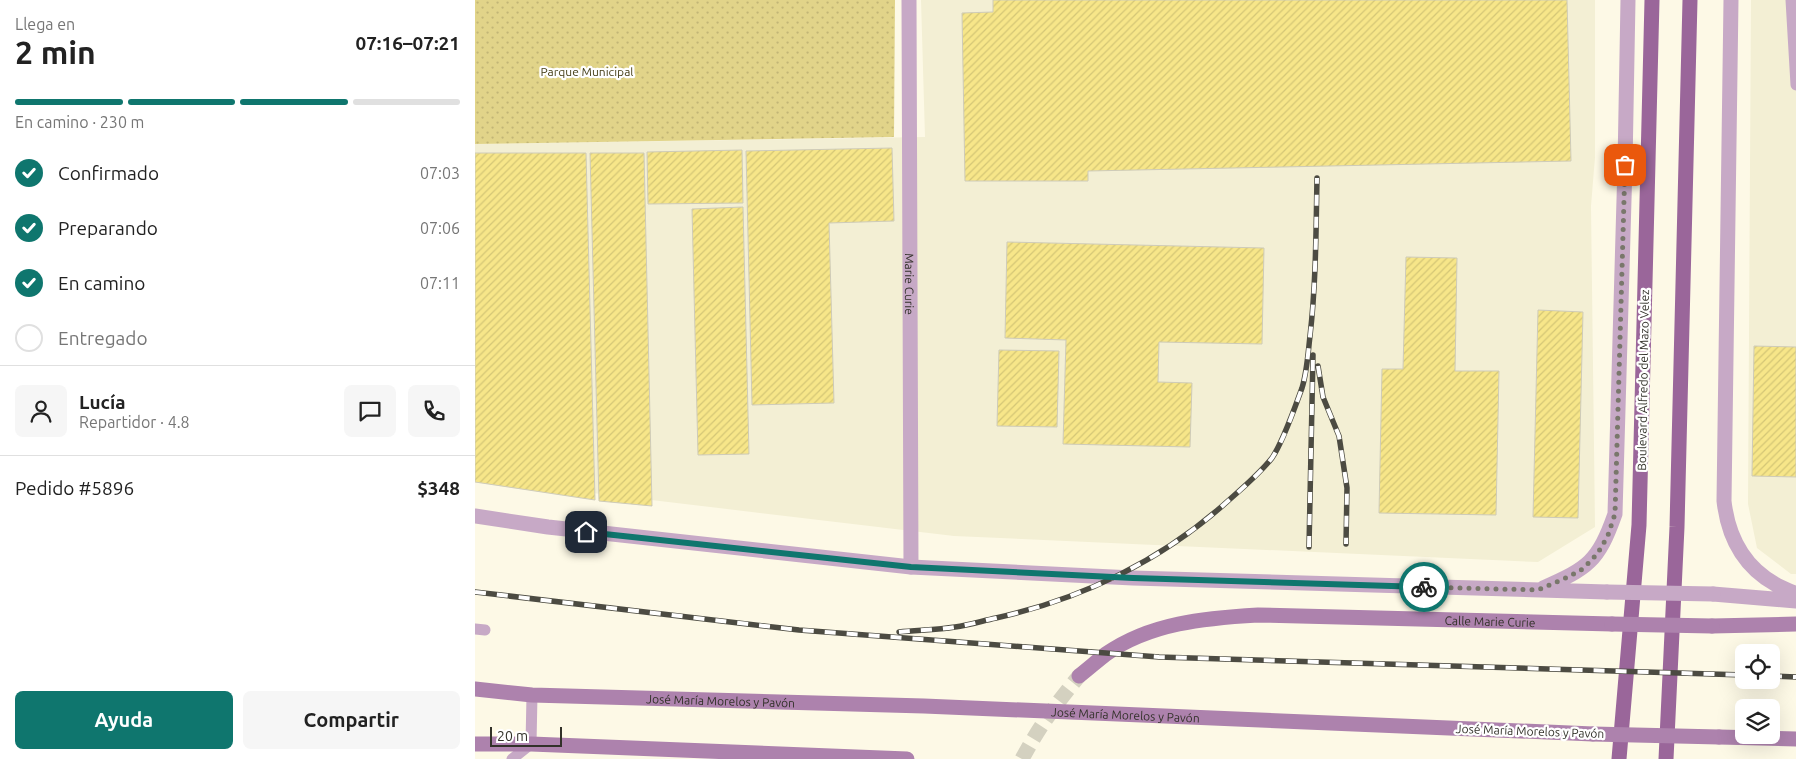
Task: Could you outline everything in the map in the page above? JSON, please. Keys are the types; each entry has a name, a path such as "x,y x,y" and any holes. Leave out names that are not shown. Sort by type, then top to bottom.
{"main road":[{"name":"Boulevard Alfredo del Mazo Velez","path":"1619,759 1639,524 1652,0"},
{"path":"1666,759 1677,527 1691,0"},
{"name":"Calle Marie Curie","path":"1079,676 1107,653 1141,636 1172,625 1207,618 1258,615 1713,626 1796,624"},
{"name":"José María Morelos y Pavón","path":"475,689 532,695 923,706 1593,734 1796,739"},
{"path":"475,744 531,744 907,759"}],"street":[{"name":"Marie Curie","path":"909,0 911,567"},
{"name":"Boulevard Alfredo del Mazo Velez","path":"1538,590 1581,570 1592,560 1608,535 1615,514 1628,0"},
{"path":"1731,0 1724,501 1730,532 1746,560 1767,579 1796,594"},
{"path":"475,516 548,527 911,567 1133,578 1713,594 1796,601"}],"lane":[{"path":"1791,0 1796,85"},
{"path":"512,759 531,744 532,695"}],"shaded area":[{"path":"921,0 1595,0 1595,157 1591,206 1595,527 1538,562 954,536 475,479 475,144 925,137"},
{"path":"1751,0 1796,0 1796,574 1791,574 1757,548 1748,504"}],"green space":[{"name":"Parque Municipal","path":"475,0 895,0 894,137 475,144"}],"building":[{"path":"993,0 1567,0 1571,161 1088,171 1088,181 965,181 962,13 993,12"},
{"path":"892,148 894,221 829,223 834,403 752,405 746,151"},
{"path":"742,150 743,203 648,204 647,152"},
{"path":"475,153 586,153 595,500 475,482"},
{"path":"590,153 644,153 652,506 599,501"},
{"path":"743,207 749,454 698,455 692,209"},
{"path":"1007,242 1264,248 1262,344 1159,342 1158,382 1192,383 1190,447 1063,444 1066,340 1005,338"},
{"path":"1406,257 1457,258 1455,371 1499,371 1496,515 1379,513 1382,369 1403,369"},
{"path":"1538,310 1583,312 1578,518 1533,517"},
{"path":"1754,346 1796,347 1796,477 1752,476"},
{"path":"999,350 1059,351 1057,427 997,426"}],"tunnel":[{"path":"1022,759 1048,716 1079,676"}],"railway":[{"path":"899,632 948,628 970,624 1028,610 1090,588 1149,559 1177,541 1204,522 1262,469 1272,458 1289,424 1305,376 1313,297 1317,178"},
{"path":"1309,547 1313,355"},
{"path":"1318,366 1323,397 1339,436 1347,488 1346,544"},
{"path":"475,592 799,630 1159,657 1735,675"},
{"path":"1780,676 1796,677"}],"way so far":[{"path":"1424,587 1538,590 1581,570 1592,560 1608,535 1615,514 1625,165"}],"route":[{"path":"586,532 911,567 1133,578 1424,587"}]}
